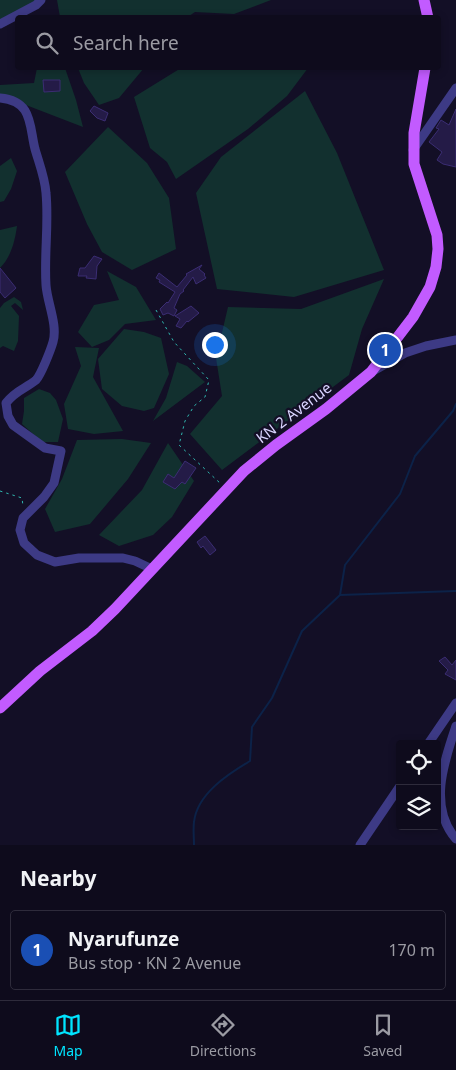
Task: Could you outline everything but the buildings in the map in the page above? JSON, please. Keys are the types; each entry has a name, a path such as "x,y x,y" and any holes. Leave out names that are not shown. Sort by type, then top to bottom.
{"main road":[{"path":"424,0 427,15"},
{"name":"KN 2 Avenue","path":"0,708 40,672 92,631 115,609 244,471 326,409 371,372 413,317 430,287 436,267 438,249 437,235 419,185 414,164 414,133 425,70"}],"street":[{"path":"18,15 35,6 41,0"},
{"path":"0,24 15,16"},
{"path":"413,150 456,88"},
{"path":"0,98 9,99 18,105 27,112 30,119 34,146 46,194 46,280 54,332 54,340 37,379 11,396 6,403 8,416 13,425 45,448 61,451 54,483 44,497 23,518 20,530 24,543 37,555 55,562 79,558 123,558 135,560 152,569"},
{"path":"371,372 405,353 426,346 456,340"},
{"path":"431,740 456,703"},
{"path":"456,726 445,759 440,792 445,824 456,839"},
{"path":"360,845 396,792"}],"path":[{"path":"156,310 174,342 210,380 205,397 194,406 185,420 179,445 227,489"},
{"path":"0,491 22,498 23,518"}],"green space":[{"path":"0,0 38,0 0,24"},
{"path":"57,0 271,0 234,14 195,12 190,15 60,15"},
{"path":"37,70 66,70 83,127 0,95 0,85 34,83"},
{"path":"79,70 142,70 119,98 99,105 84,83"},
{"path":"178,70 306,70 287,96 248,129 176,179 167,162 150,148 134,97"},
{"path":"305,91 337,153 384,270 294,297 217,289 196,193 221,157"},
{"path":"108,127 147,163 169,198 176,249 132,270 102,252 87,224 65,172"},
{"path":"11,158 17,171 11,189 4,201 0,202 0,166"},
{"path":"17,226 12,248 0,268 0,230"},
{"path":"107,271 136,287 156,320 125,324 109,340 92,347 78,332 94,305 119,300"},
{"path":"384,279 362,329 349,375 222,470 190,434 222,396 216,358 228,307 301,309"},
{"path":"14,297 21,302 23,310 15,303 11,306 19,316 18,341 14,351 3,346 0,348 0,308"},
{"path":"124,329 144,332 161,338 169,374 154,408 144,411 122,406 102,389 98,359"},
{"path":"75,347 99,348 93,377 123,431 94,434 68,429 64,404 81,366"},
{"path":"177,362 187,366 205,382 153,421 166,398"},
{"path":"39,389 50,393 56,400 63,419 58,442 42,442 22,424 24,398"},
{"path":"122,439 151,443 128,479 90,524 55,532 45,509 62,479 77,440"},
{"path":"168,443 194,481 172,517 153,535 119,546 99,535 142,490"}],"waterway":[{"path":"340,595 345,565 400,494 415,456 453,411 456,404"},
{"path":"194,845 194,822 201,802 223,779 250,761 252,727 272,698 302,631 340,595 456,591"}],"place":[{"name":"Nyarufunze","path":"385,350"}]}
